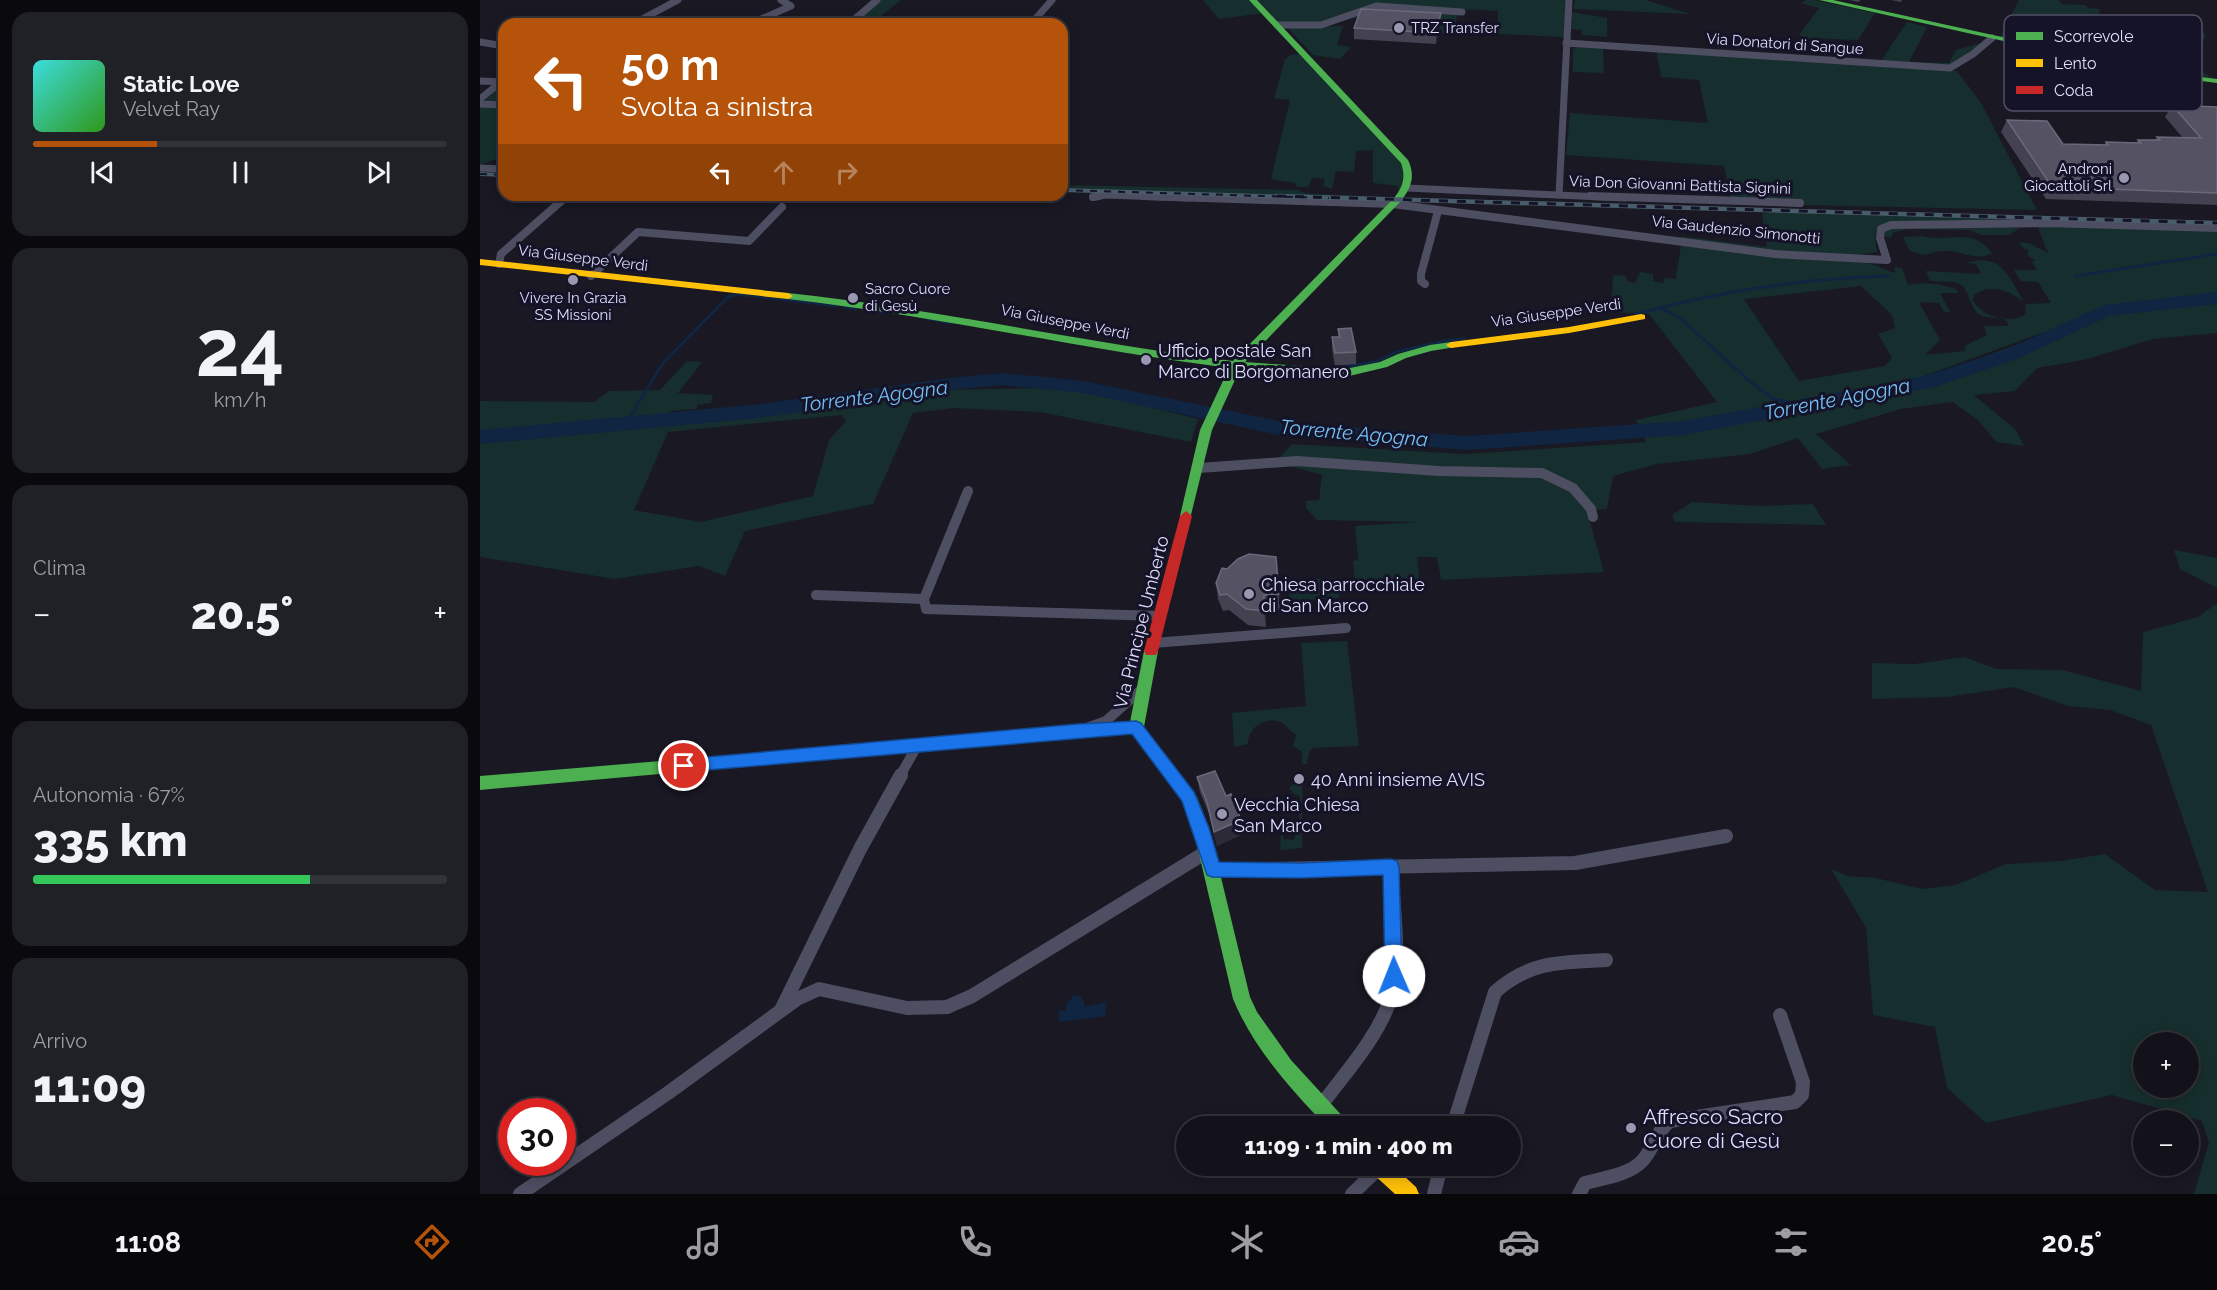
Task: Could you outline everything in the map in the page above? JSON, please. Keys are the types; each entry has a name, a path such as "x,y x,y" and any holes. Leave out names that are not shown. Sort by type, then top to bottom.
{"street":[{"path":"644,18 678,0"},
{"path":"764,18 791,6 781,0"},
{"path":"856,18 877,0"},
{"path":"1036,18 1052,0"},
{"path":"1236,364 1393,204 1407,188 1410,175 1405,162 1253,0"},
{"name":"Via Don Giovanni Battista Signini","path":"1559,195 1565,121 1569,0"},
{"path":"1823,0 2004,41"},
{"path":"1277,25 1321,25 1376,6 1462,12"},
{"name":"Via Donatori di Sangue","path":"1566,43 1950,68 1962,62 1992,38"},
{"path":"480,42 498,45"},
{"path":"2202,79 2217,81"},
{"path":"480,81 498,82"},
{"path":"480,99 498,84"},
{"path":"480,104 498,105"},
{"path":"480,168 498,169"},
{"name":"Via Don Giovanni Battista Signini","path":"1407,188 1800,202"},
{"name":"Via Gaudenzio Simonotti","path":"1093,197 1106,195 1393,204 1775,254 1887,260 1880,238 1881,229 1891,225 2048,223 2217,228"},
{"path":"499,264 501,254 561,201"},
{"path":"591,276 638,232 749,241 782,207"},
{"path":"1425,284 1421,281 1421,274 1438,211"},
{"name":"Via Giuseppe Verdi","path":"480,262 868,305 1155,355 1345,373 1383,365 1402,356 1430,348 1569,330 1641,317"},
{"name":"Via Principe Umberto","path":"1236,364 1206,430 1199,468 1153,643 1136,728 1189,797 1208,851 1242,999 1253,1026 1268,1049 1329,1116"},
{"path":"1199,468 1297,461 1439,471 1542,473 1573,488 1591,509 1593,516"},
{"path":"968,491 924,599 926,609 1161,616"},
{"path":"816,595 924,599"},
{"path":"1153,643 1346,628"},
{"path":"1078,731 1106,721 1144,687"},
{"path":"480,783 1078,731 1136,728"},
{"path":"780,1012 860,849 917,746"},
{"path":"1212,870 1532,865 1575,862 1726,836"},
{"path":"520,1194 668,1093 797,999 819,989 907,1008 947,1007 972,996 1208,851"},
{"path":"1320,1107 1384,1015 1390,998 1394,976 1391,867"},
{"path":"1456,1116 1495,992 1508,979 1526,968 1555,963 1606,960"},
{"path":"1579,1194 1585,1183 1636,1166 1644,1159 1660,1129 1670,1121 1795,1102 1802,1095 1803,1082 1780,1015"},
{"path":"1352,1194 1370,1176"},
{"path":"1390,1176 1409,1194"},
{"path":"1434,1194 1438,1176"}],"green space":[{"path":"880,0 901,0 878,18 859,18"},
{"path":"1203,0 1254,0 1265,13 1219,19"},
{"path":"1258,0 1566,0 1564,37 1498,34 1498,11 1458,9 1454,34 1438,33 1440,24 1336,17 1322,23 1278,23"},
{"path":"1575,0 1646,0 1690,14 1573,9"},
{"path":"1807,0 1875,13 1858,40 1804,38 1799,35 1819,8 1800,3"},
{"path":"2019,0 2059,0 2062,4 2085,5 2088,8 2100,9 2098,15 2011,15"},
{"path":"1572,12 1607,18 1607,37 1582,35 1582,30 1571,29"},
{"path":"966,16 964,18 907,18"},
{"path":"1907,22 1927,27 1909,62 1949,63 1956,50 1981,43 1966,57 1947,66 1881,61"},
{"path":"1343,26 1337,45 1351,47 1340,59 1313,55 1287,27"},
{"path":"2202,32 2206,33 2202,45"},
{"path":"1577,47 1603,49 1604,73 1573,72 1573,49"},
{"path":"1656,50 1957,71 1981,103 2037,210 1802,205 1731,200 1724,166 1566,155 1570,113 1708,123 1699,80 1661,77"},
{"path":"1304,53 1409,168 1398,193 1398,186 1373,183 1373,150 1356,151 1354,172 1336,171 1332,189 1323,186 1325,179 1312,178 1308,187 1297,187 1295,183 1271,179 1290,100 1274,98 1285,59 1290,55"},
{"path":"2202,72 2203,72 2213,78 2202,76"},
{"path":"498,90 498,158 480,165 480,104"},
{"path":"1068,185 1298,190 1314,194 1395,197 1068,189"},
{"path":"1769,212 2042,219 2105,223 1877,228 1875,237 1877,252 1857,255 1856,258 1895,273 1895,267 1902,268 1908,285 1939,285 1956,289 1959,293 1940,293 1950,312 1944,312 1939,303 1919,302 1940,340 1925,355 1965,351 1966,345 1987,335 1984,326 2009,326 2005,319 2026,314 2025,304 2051,303 2038,282 2021,281 2014,270 2037,270 2032,262 2035,260 2028,256 2028,250 2023,248 2019,242 2029,243 2048,253 2038,228 2040,225 2217,230 2217,297 2104,310 1916,379 1667,439 1917,381 2106,312 2217,298 2217,333 2153,339 2084,360 2037,368 2015,391 1974,395 2016,430 2024,446 1996,442 1978,420 1952,402 1901,409 1816,434 1851,465 1822,469 1798,438 1750,454 1657,464 1613,476 1607,509 1593,510 1588,515 1604,572 1441,580 1437,557 1417,557 1420,586 1356,590 1353,561 1358,560 1355,526 1418,522 1317,520 1306,508 1306,501 1319,500 1322,475 1275,462 1292,444 1466,454 1646,442 1636,420 1717,402 1649,314 1611,312 1613,275 1626,276 1627,281 1635,283 1640,272 1653,274 1653,281 1664,283 1663,278 1676,279 1681,236 1767,247 1762,214","holes":["1861,286 1892,315 1895,328 1878,334 1892,358 1885,366 1799,381 1744,299"]},
{"path":"1950,226 2020,228 2009,235 1981,235 1969,230 1906,229 1893,233 1891,238 1883,236 1884,229"},
{"path":"1903,237 1977,240 1992,253 1975,256 1952,251 1921,254 1909,250"},
{"path":"1978,260 1996,264 2008,276 2024,302 2006,292 1993,289 1986,289 1974,295 1973,300 1977,306 1999,318 1986,317 1977,313 1964,287 1955,282 1930,281 1926,271 1981,274 1976,264 1966,263"},
{"path":"687,361 702,362 678,393 713,395 711,403 697,405 697,409 671,411 670,425 941,390 1045,388 1097,394 1198,419 1191,442 1040,412 953,408 913,413 873,504 745,531 725,576 699,566 615,579 480,557 480,401 594,402 609,391 660,390","holes":["842,415 846,421 829,440 813,496 701,522 634,510 668,432"]},
{"path":"1692,502 1760,506 1813,504 1826,525 1675,522 1672,515"},
{"path":"2174,550 2217,558 2217,588 2180,569"},
{"path":"1341,578 1339,598 1290,601 1287,580"},
{"path":"2217,603 2217,1194 2194,1194 2209,1142 2202,1121 2199,1120 2199,1110 2164,1110 2112,1095 1986,1123 1947,1088 1935,1027 1873,1015 1866,928 1831,869 1848,876 1876,878 1922,889 1956,885 2006,864 2060,861 2105,854 2155,890 2208,892 2151,725 2110,710 2068,706 2013,687 1948,697 1872,699 1872,663 1914,664 1965,657 1996,669 2063,670 2141,691 2143,632 2198,617"},
{"path":"1347,641 1359,746 1313,748 1309,752 1307,764 1302,764 1302,752 1293,746 1296,735 1280,722 1268,721 1254,728 1248,744 1234,747 1232,713 1306,706 1301,643"},
{"path":"1294,775 1302,775 1302,848 1280,850 1281,833 1284,839 1294,840 1299,823 1300,796 1294,794 1289,788 1294,784"}],"water":[{"path":"1079,995 1085,1007 1106,1002 1105,1016 1059,1022 1059,1010 1066,1011 1066,1005 1073,996"}],"building":[{"path":"1361,9 1441,13 1436,33 1354,28"},
{"name":"Androni Giocattoli Srl","path":"2202,106 2217,107 2217,193 2052,187 2007,120 2047,121 2063,144 2108,145 2106,142 2141,143 2138,140 2160,140 2157,137 2201,138 2177,111 2202,111"},
{"path":"1351,328 1356,352 1335,353 1332,337 1340,337 1338,329"},
{"name":"Chiesa parrocchiale di San Marco","path":"1249,554 1276,557 1279,594 1264,595 1264,611 1246,609 1227,594 1220,595 1216,583 1222,568 1227,569 1238,559"},
{"name":"Vecchia Chiesa San Marco","path":"1215,771 1226,796 1231,794 1241,820 1214,832 1207,802 1197,777"}],"waterway":[{"path":"2075,276 2217,254"},
{"path":"1660,308 1729,293 1793,283 1889,276"},
{"path":"625,425 663,363 728,297 738,294 837,306"},
{"name":"Torrente Agogna","path":"480,437 760,411 950,384 1004,379 1083,387 1284,429 1468,443 1684,428 1928,382 2012,354 2105,311 2217,298"},
{"path":"844,307 856,309"},
{"path":"1636,314 1660,308"},
{"path":"1660,308 1679,317 1748,380 1774,399 1802,405"},
{"path":"868,311 887,313"},
{"path":"928,319 954,323"},
{"path":"1333,369 1375,362 1396,352 1443,341 1465,339"}],"railway":[{"path":"480,174 498,175"},
{"path":"1068,190 1329,198"},
{"path":"1277,196 2217,223"}],"traffic: fast":[{"path":"1186,516 1206,430 1236,365 1397,200 1406,187 1408,177 1405,162 1253,0"},
{"path":"1823,0 2004,40"},
{"path":"2202,79 2217,81"},
{"path":"788,296 869,305 1155,355 1236,365 1345,373 1383,365 1402,356 1430,348 1451,345"},
{"path":"1151,651 1136,728 1189,797 1201,828 1242,999 1251,1018 1284,1067 1329,1116"},
{"path":"480,783 1078,731 1136,728"}],"traffic: slow":[{"path":"480,262 788,296"},
{"path":"1451,345 1569,330 1641,317"},
{"path":"1390,1176 1409,1194"}],"traffic: jam":[{"path":"1151,651 1186,516"}],"place":[{"name":"TRZ Transfer","path":"1399,28"},
{"name":"Androni Giocattoli Srl","path":"2124,178"},
{"name":"Vivere In Grazia SS Missioni","path":"573,280"},
{"name":"Sacro Cuore di Gesù","path":"853,298"},
{"name":"Ufficio postale San Marco di Borgomanero","path":"1146,360"},
{"name":"Chiesa parrocchiale di San Marco","path":"1249,594"},
{"name":"40 Anni insieme AVIS","path":"1299,779"},
{"name":"Vecchia Chiesa San Marco","path":"1222,814"},
{"name":"Affresco Sacro Cuore di Gesù","path":"1631,1128"}],"route":[{"path":"684,766 1078,731 1136,728 1189,797 1201,828 1212,870 1391,867 1394,976"}]}
